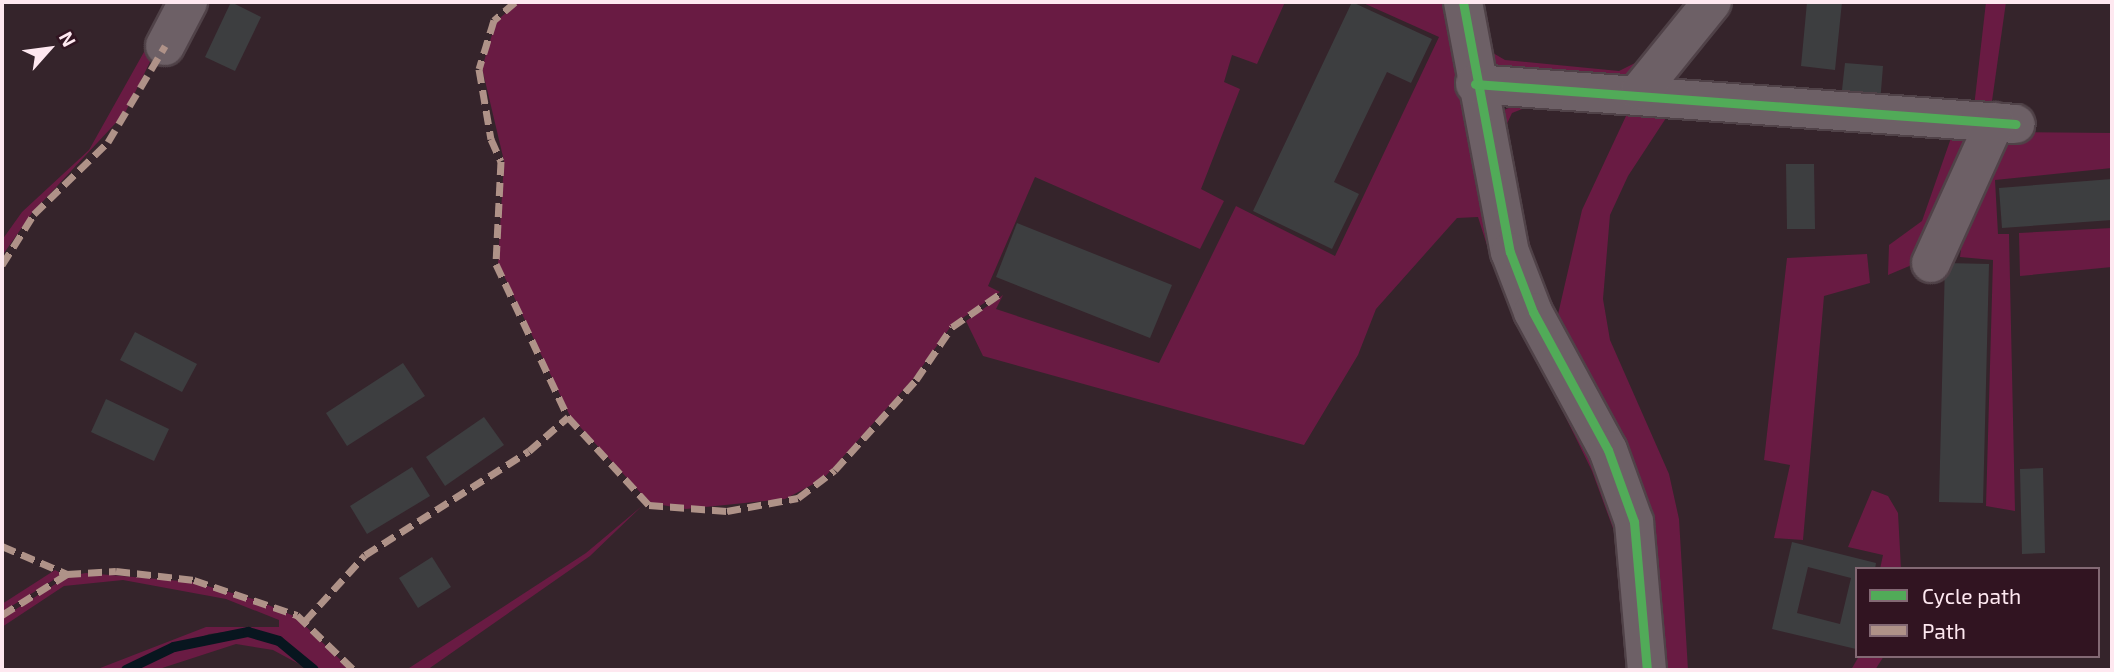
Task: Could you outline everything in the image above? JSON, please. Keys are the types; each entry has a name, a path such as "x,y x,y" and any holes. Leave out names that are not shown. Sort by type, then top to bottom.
{"street":[{"path":"165,46 188,2"},
{"path":"1463,2 1475,84 1520,281 1627,497 1643,581 1647,670"},
{"path":"1640,91 1712,2"},
{"path":"1475,84 1640,91 2006,123 1931,263"}],"shaded area":[{"path":"172,2 169,23 125,113 32,213 2,256 2,240 22,212 89,150"},
{"path":"519,2 1285,2 1257,64 1232,55 1224,82 1240,89 1201,189 1224,201 1200,249 1035,177 988,286 1000,292 951,326 914,378 823,479 785,499 686,509 650,503 570,416 498,263 504,161 482,68 496,21"},
{"path":"1361,2 1450,2 1476,142 1605,465 1626,564 1592,471 1497,277 1478,217 1457,218 1376,309 1358,355 1304,445 983,356 966,321 1003,295 996,309 1159,363 1236,206 1335,256 1439,37"},
{"path":"1690,2 1634,80 1494,74 1488,50 1505,60 1619,71 1637,62"},
{"path":"1986,2 2006,2 1991,108 1974,107"},
{"path":"1534,97 1970,133 1926,259 1888,275 1889,245 1922,221 1951,138 1666,118 1628,176 1610,215 1603,299 1610,340 1669,474 1679,519 1688,670 1654,670 1653,602 1633,489 1541,316 1517,234 1498,130 1504,110","holes":["1535,104 1626,116 1582,210 1556,323 1544,299 1507,155 1505,128 1512,113"]},
{"path":"1997,132 2112,133 2112,168 1995,180 1998,234 2009,234 2015,511 1986,506 1993,260 1960,257 1968,195"},
{"path":"2112,228 2112,267 2020,276 2019,233"},
{"path":"1867,254 1870,283 1824,296 1803,540 1774,538 1790,465 1764,460 1787,258"},
{"path":"1872,490 1888,496 1898,513 1901,567 1880,567 1883,555 1848,547"},
{"path":"642,506 590,556 427,670 406,670 586,553"},
{"path":"55,570 63,574 2,612 2,604"},
{"path":"86,573 193,582 257,600 296,617 351,670 318,670 281,639 249,629 209,634 118,670 95,670 206,627 279,627 279,620 226,599 123,580 64,586 2,627 2,618 68,576"},
{"path":"248,634 278,643 310,670 273,650 236,644 156,670 135,670 175,649"},
{"path":"1858,658 1883,658 1875,670 1851,670"}],"building":[{"path":"231,2 261,17 235,71 205,57"},
{"path":"1352,2 1432,39 1411,83 1387,72 1334,182 1359,194 1332,249 1253,211"},
{"path":"1807,2 1842,2 1835,70 1801,66"},
{"path":"1845,63 1883,66 1880,103 1841,99"},
{"path":"1786,164 1814,164 1815,229 1787,229"},
{"path":"2112,179 2112,220 2002,228 1999,188"},
{"path":"1017,223 1172,285 1150,338 996,277"},
{"path":"1945,263 1989,264 1983,503 1939,502"},
{"path":"135,332 197,364 182,392 120,360"},
{"path":"403,363 425,396 347,446 326,413"},
{"path":"106,399 169,429 154,461 91,432"},
{"path":"484,417 504,445 445,486 426,457"},
{"path":"412,467 430,496 367,534 350,506"},
{"path":"2043,468 2045,553 2022,554 2020,469"},
{"path":"1792,542 1876,563 1875,567 1855,567 1855,649 1772,629","holes":["1808,567 1851,578 1840,624 1797,613"]},
{"path":"432,557 451,587 418,608 399,578"}],"waterway":[{"path":"126,670 174,647 248,632 279,641 314,670"}],"marked path":[{"path":"515,2 494,20 479,69 491,139 501,161 496,264 568,417 649,505 727,511 798,498 835,470 916,380 952,327 1001,293"},
{"path":"2,265 34,214 108,142 165,46"},
{"path":"305,621 365,555 529,451 568,417"},
{"path":"2,546 67,574"},
{"path":"2,615 67,574 116,571 194,580 297,615 354,670"}],"cycle path":[{"path":"1463,2 1510,252 1533,312 1608,450 1634,522 1647,670"},
{"path":"1475,84 2016,124"}]}
